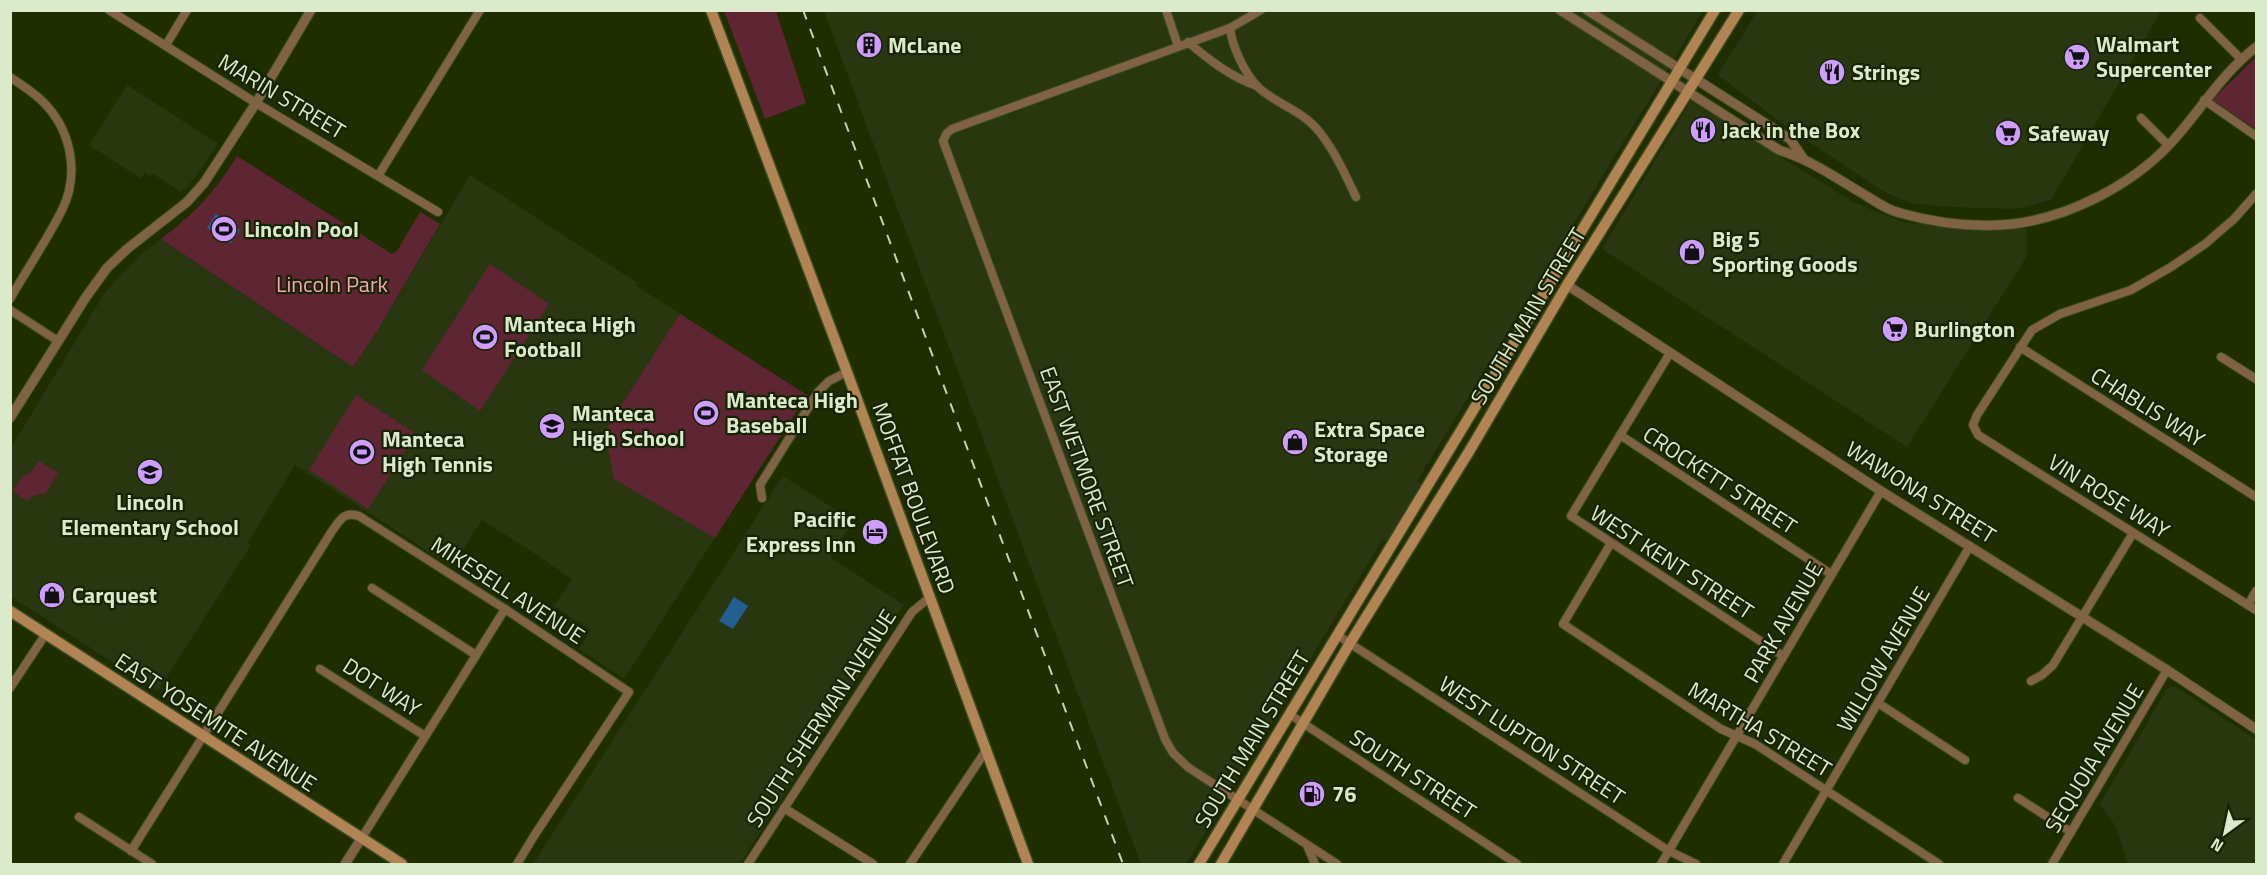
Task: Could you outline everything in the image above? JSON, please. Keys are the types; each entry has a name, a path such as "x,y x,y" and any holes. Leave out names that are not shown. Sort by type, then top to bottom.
{"main road":[{"name":"MOFFAT BOULEVARD","path":"711,10 848,372 1028,864"},
{"name":"SOUTH MAIN STREET","path":"1199,864 1457,441 1715,10"},
{"name":"SOUTH MAIN STREET","path":"1221,864 1350,642 1470,450 1567,285 1738,12"},
{"path":"1567,285 1566,277 1579,247 1580,236"},
{"path":"1457,441 1470,450"},
{"name":"EAST YOSEMITE AVENUE","path":"10,611 402,864"}],"street":[{"name":"MARIN STREET","path":"109,10 256,103 438,212"},
{"path":"166,45 187,10"},
{"path":"10,418 107,268 179,208 199,189 216,167 311,10"},
{"path":"378,176 480,10"},
{"path":"1166,10 1178,46 1230,28 1261,10"},
{"path":"1560,10 1779,150 1803,158 1898,213 1969,226 2013,224 2048,216 2091,200 2122,183 2168,146 2220,80 2256,47"},
{"path":"1587,10 1790,139 1803,158"},
{"path":"2200,18 2241,59"},
{"path":"1230,28 1238,55 1257,86"},
{"path":"1188,42 1223,70 1241,81 1257,86 1303,116 1330,145 1356,197"},
{"name":"EAST WETMORE STREET","path":"1178,46 958,127 944,137 945,151 1165,739 1173,753 1184,764 1337,864"},
{"path":"10,77 36,95 57,120 69,147 72,169 69,189 62,210 10,298"},
{"path":"2204,100 2256,136"},
{"path":"2140,118 2168,146"},
{"path":"2020,347 2032,330 2041,323 2060,314 2131,290 2171,267 2205,244 2234,219 2256,194"},
{"name":"WAWONA STREET","path":"1567,285 1881,491 2167,670 2256,729"},
{"path":"10,310 58,341"},
{"name":"VIN ROSE WAY","path":"2020,347 1977,415 1973,424 1978,435 2256,610"},
{"name":"CHABLIS WAY","path":"2020,347 2256,497"},
{"path":"1620,435 1670,353"},
{"path":"2221,357 2256,379"},
{"path":"762,498 760,485 818,392 829,381 848,372"},
{"name":"WEST KENT STREET","path":"1620,435 1571,516 1783,656"},
{"name":"CROCKETT STREET","path":"1620,435 1831,574"},
{"name":"PARK AVENUE","path":"1661,864 1881,491"},
{"name":"MIKESELL AVENUE","path":"202,737 341,517 352,513 505,609 629,692 517,864"},
{"path":"2031,681 2053,665 2133,533"},
{"name":"MARTHA STREET","path":"1611,543 1563,624 1721,729 1755,744 1939,864"},
{"name":"WILLOW AVENUE","path":"1783,864 1970,546"},
{"path":"372,588 476,655"},
{"path":"2248,604 2256,591"},
{"name":"SOUTH SHERMAN AVENUE","path":"748,864 912,612 930,597"},
{"path":"345,864 505,609"},
{"path":"10,688 45,635"},
{"name":"SOUTH MAIN STREET","path":"1337,635 1350,642"},
{"name":"WEST LUPTON STREET","path":"1350,642 1669,851 1696,864"},
{"name":"DOT WAY","path":"320,669 425,736"},
{"name":"SEQUOIA AVENUE","path":"2052,864 2167,670"},
{"path":"1878,703 1965,760"},
{"name":"SOUTH STREET","path":"1289,714 1517,864"},
{"path":"131,851 202,737"},
{"path":"910,864 987,749"},
{"path":"2018,798 2071,832"},
{"path":"784,808 873,864"},
{"path":"79,817 152,864"},
{"path":"1307,845 1315,864"}],"shaded area":[{"path":"824,11 1703,11 1417,481 1421,484 1386,542 1382,540 1186,864 1141,864"},
{"path":"1757,11 2161,11 2051,200 2016,209 1909,203 1881,190 1794,132 1718,75"},
{"path":"127,85 218,144 190,184 181,192 152,173 150,176 145,173 140,178 89,145"},
{"path":"1691,101 1853,202 1906,223 2027,229 2027,256 1907,447 1602,249"},
{"path":"470,175 636,282 635,285 807,395 624,679 579,649 591,630 554,606 572,579 528,549 482,520 452,567 295,465 248,542 251,545 158,691 10,596 11,448 99,302 112,284 144,252 161,239 353,367 379,328"},
{"path":"783,476 839,512 837,515 851,524 830,557 904,605 740,864 533,864"},
{"path":"2170,687 2176,687 2256,740 2256,864 2128,864 2116,827 2100,804"}],"green space":[{"path":"724,11 776,11 806,103 765,119"},
{"path":"2256,57 2256,129 2212,100"},
{"name":"Lincoln Park","path":"237,156 392,254 397,251 420,212 440,224 379,328 353,367 161,239 203,202"},
{"name":"Manteca High Football","path":"490,264 549,304 480,411 422,370"},
{"name":"Manteca High Baseball","path":"680,314 807,395 715,538 614,479 605,431"},
{"name":"Manteca High Tennis","path":"356,395 416,434 368,509 309,470"},
{"path":"39,461 58,473 46,493 33,496 27,501 12,491 22,477 30,473"}],"water":[{"name":"Lincoln Pool","path":"216,214 240,230 231,243 207,228"},
{"path":"734,597 748,606 733,629 719,621"}],"railway":[{"path":"803,10 1123,864"}],"place":[{"name":"McLane","path":"869,45"},
{"name":"Walmart Supercenter","path":"2077,57"},
{"name":"Strings","path":"1832,72"},
{"name":"Jack in the Box","path":"1703,130"},
{"name":"Safeway","path":"2008,133"},
{"name":"Lincoln Pool","path":"224,229"},
{"name":"Big 5 Sporting Goods","path":"1692,252"},
{"name":"Burlington","path":"1895,329"},
{"name":"Manteca High Football","path":"485,337"},
{"name":"Manteca High Baseball","path":"706,413"},
{"name":"Manteca High School","path":"552,426"},
{"name":"Extra Space Storage","path":"1295,442"},
{"name":"Manteca High Tennis","path":"362,452"},
{"name":"Lincoln Elementary School","path":"150,472"},
{"name":"Pacific Express Inn","path":"875,532"},
{"name":"Carquest","path":"52,595"},
{"name":"76","path":"1312,794"}]}
